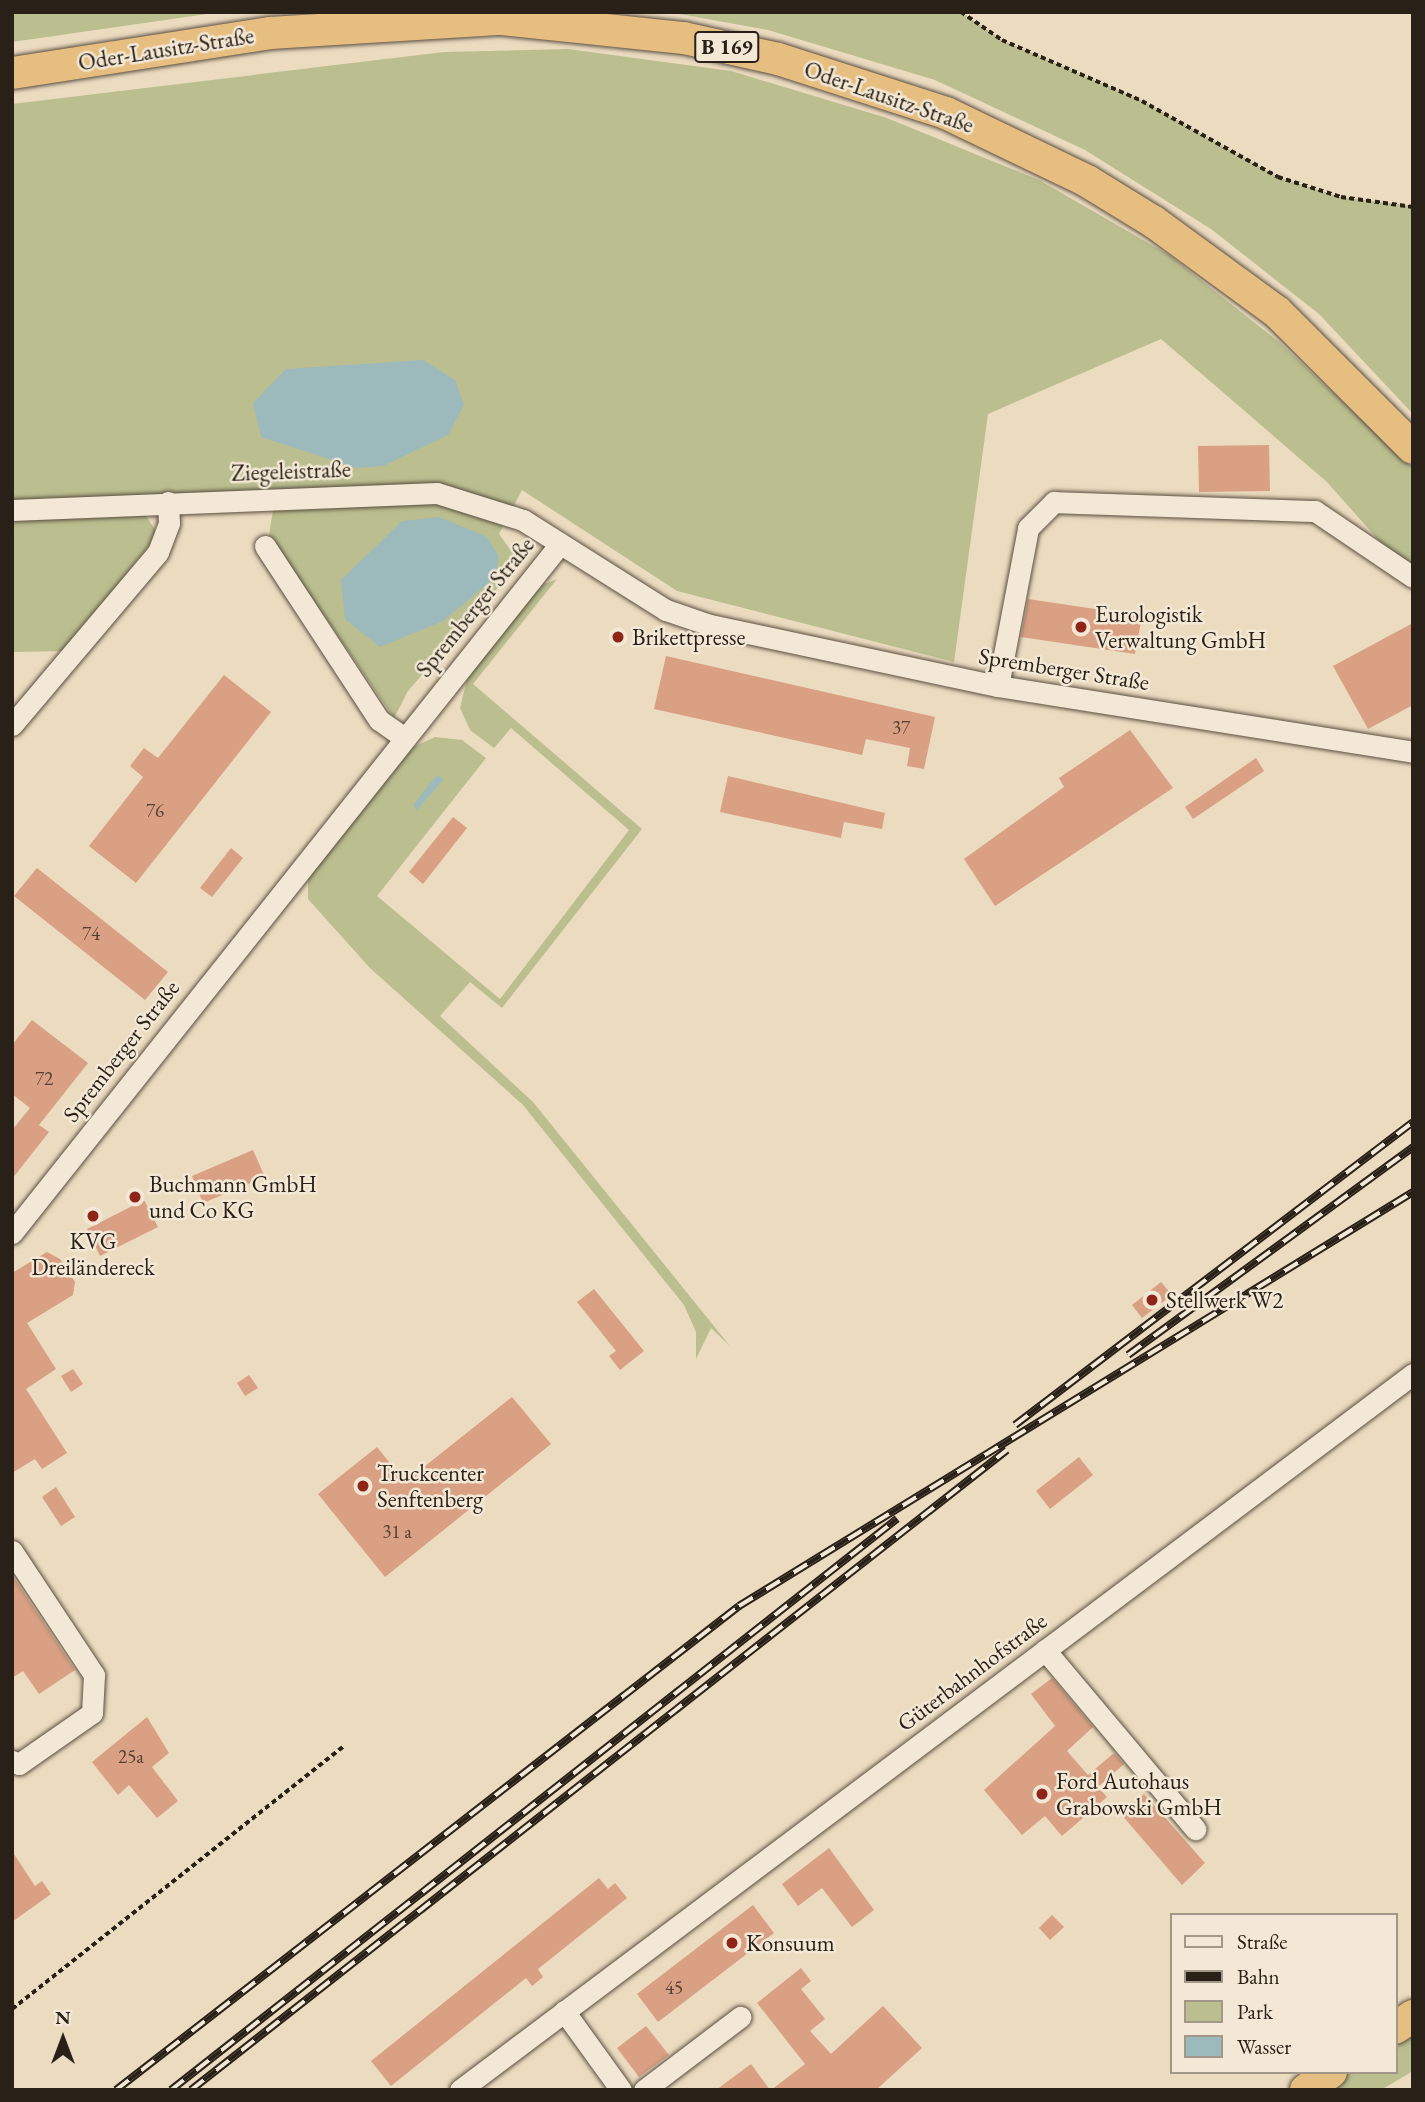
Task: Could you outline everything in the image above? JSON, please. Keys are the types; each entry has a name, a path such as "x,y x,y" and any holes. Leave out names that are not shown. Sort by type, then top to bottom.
{"highway":[{"name":"Oder-Lausitz-Straße","path":"12,73 270,33 502,19 684,37 778,59 946,113 1051,163 1154,222 1278,312 1413,448"},
{"path":"1397,2027 1413,2016"},
{"path":"1306,2090 1328,2074"}],"street":[{"name":"Ziegeleistraße","path":"12,510 437,493 523,520 559,545"},
{"path":"12,725 158,552 169,523 168,502"},
{"path":"998,686 1028,528 1054,502 1315,511 1413,577"},
{"path":"265,545 379,720 403,737"},
{"name":"Spremberger Straße","path":"14,1228 403,737 559,545 666,610 709,625 998,686 1413,752"},
{"name":"Güterbahnhofstraße","path":"460,2090 1413,1374"},
{"path":"12,1551 94,1675 92,1713 19,1764 12,1761"},
{"path":"1045,1650 1195,1829"},
{"path":"564,2011 621,2090"},
{"path":"644,2090 740,2017"}],"path":[{"path":"961,12 1002,40 1143,101 1278,177 1341,197 1413,207"},
{"path":"12,2009 343,1747"}],"green space":[{"path":"12,12 221,12 12,42"},
{"path":"668,12 961,12 1002,40 1143,101 1278,177 1341,197 1413,206 1413,414 1319,314 1211,229 1085,150 935,80 768,30"},
{"path":"568,49 731,71 887,118 1039,180 1169,255 1279,342 1413,468 1413,564 1390,553 1327,482 1161,339 988,414 954,662 677,591 522,490 499,534 515,556 509,575 408,691 394,718 269,535 274,504 12,508 12,104 444,52"},
{"path":"144,513 158,534 66,651 12,652 12,521"},
{"path":"557,579 473,684 642,829 502,1008 470,982 440,1016 533,1102 730,1346 711,1328 696,1359 696,1332 684,1305 523,1105 370,968 308,899 308,877 403,752 435,737 462,740 486,758 377,896 500,999 629,830 511,728 494,748 470,730 460,708 468,675 542,585"},
{"path":"1413,2027 1413,2071 1381,2090 1319,2090 1342,2074 1397,2074 1397,2037"}],"water":[{"path":"423,360 455,380 464,405 448,435 383,466 356,468 261,437 253,403 286,369"},
{"path":"439,517 487,537 498,555 497,576 443,621 380,647 345,619 341,580 402,521"},
{"path":"437,775 444,779 416,811 414,804"}],"building":[{"path":"1269,445 1270,491 1199,492 1198,446"},
{"name":"Eurologistik Verwaltung GmbH","path":"1028,599 1142,616 1135,654 1021,637"},
{"path":"1413,623 1413,705 1368,729 1333,666"},
{"path":"666,656 935,717 924,769 907,766 910,748 866,739 862,755 654,709"},
{"path":"224,675 271,712 136,883 89,846 143,777 130,766 144,748 158,758"},
{"path":"1130,730 1173,788 995,906 964,859 1064,787 1059,778"},
{"path":"1256,758 1264,771 1193,819 1185,807"},
{"path":"728,776 885,813 882,829 844,822 841,838 720,812"},
{"path":"453,817 467,828 423,884 409,872"},
{"path":"231,848 243,858 212,897 200,888"},
{"path":"37,868 168,972 145,1000 14,896"},
{"path":"32,1020 88,1063 39,1125 49,1132 12,1179 12,1130 30,1108 12,1094 12,1045"},
{"path":"253,1150 265,1177 203,1203 192,1176"},
{"path":"144,1200 158,1227 100,1256 87,1229"},
{"path":"47,1252 60,1259 75,1282 73,1295 27,1323 56,1369 26,1389 67,1453 42,1469 35,1459 12,1473 12,1273"},
{"name":"Stellwerk W2","path":"1161,1282 1172,1295 1142,1318 1132,1305"},
{"path":"594,1289 644,1351 620,1370 609,1356 616,1351 577,1302"},
{"path":"73,1369 83,1384 71,1392 61,1376"},
{"path":"249,1375 258,1388 245,1396 237,1383"},
{"path":"512,1397 551,1444 385,1577 318,1494 377,1447 405,1482"},
{"path":"1079,1457 1093,1475 1050,1509 1036,1491"},
{"path":"56,1487 75,1517 61,1526 42,1497"},
{"path":"12,1575 75,1670 39,1694 23,1671 12,1678"},
{"path":"1052,1678 1093,1727 1067,1751 1088,1775 1114,1753 1124,1764 1098,1787 1107,1797 1062,1836 1045,1816 1022,1835 984,1790 1055,1726 1031,1694"},
{"path":"147,1717 169,1753 152,1767 178,1801 157,1818 129,1785 118,1795 92,1762"},
{"path":"1144,1794 1205,1863 1182,1885 1121,1814"},
{"path":"829,1848 874,1910 852,1927 822,1888 798,1906 782,1884"},
{"path":"12,1851 35,1886 42,1881 51,1894 12,1922"},
{"path":"599,1878 608,1889 615,1883 627,1898 538,1969 543,1977 532,1986 526,1978 391,2086 371,2061"},
{"path":"753,1905 774,1933 658,2022 637,1994"},
{"path":"1052,1915 1064,1927 1050,1940 1039,1928"},
{"path":"801,1968 811,1981 801,1989 825,2019 810,2031 831,2054 883,2006 922,2048 876,2090 771,2090 805,2064 757,2003"},
{"path":"646,2026 669,2055 639,2077 617,2048"},
{"path":"751,2064 770,2090 716,2090"}],"railway":[{"path":"1015,1425 1413,1122"},
{"path":"1128,1355 1413,1147"},
{"path":"116,2090 739,1606 1413,1192"},
{"path":"191,2090 1007,1450"},
{"path":"171,2090 897,1519"}],"place":[{"name":"Eurologistik Verwaltung GmbH","path":"1081,627"},
{"name":"Brikettpresse","path":"618,637"},
{"name":"Buchmann GmbH und Co KG","path":"135,1197"},
{"name":"KVG Dreiländereck","path":"93,1216"},
{"name":"Stellwerk W2","path":"1152,1300"},
{"name":"Truckcenter Senftenberg","path":"363,1486"},
{"name":"Ford Autohaus Grabowski GmbH","path":"1042,1794"},
{"name":"Konsuum","path":"732,1943"}]}
